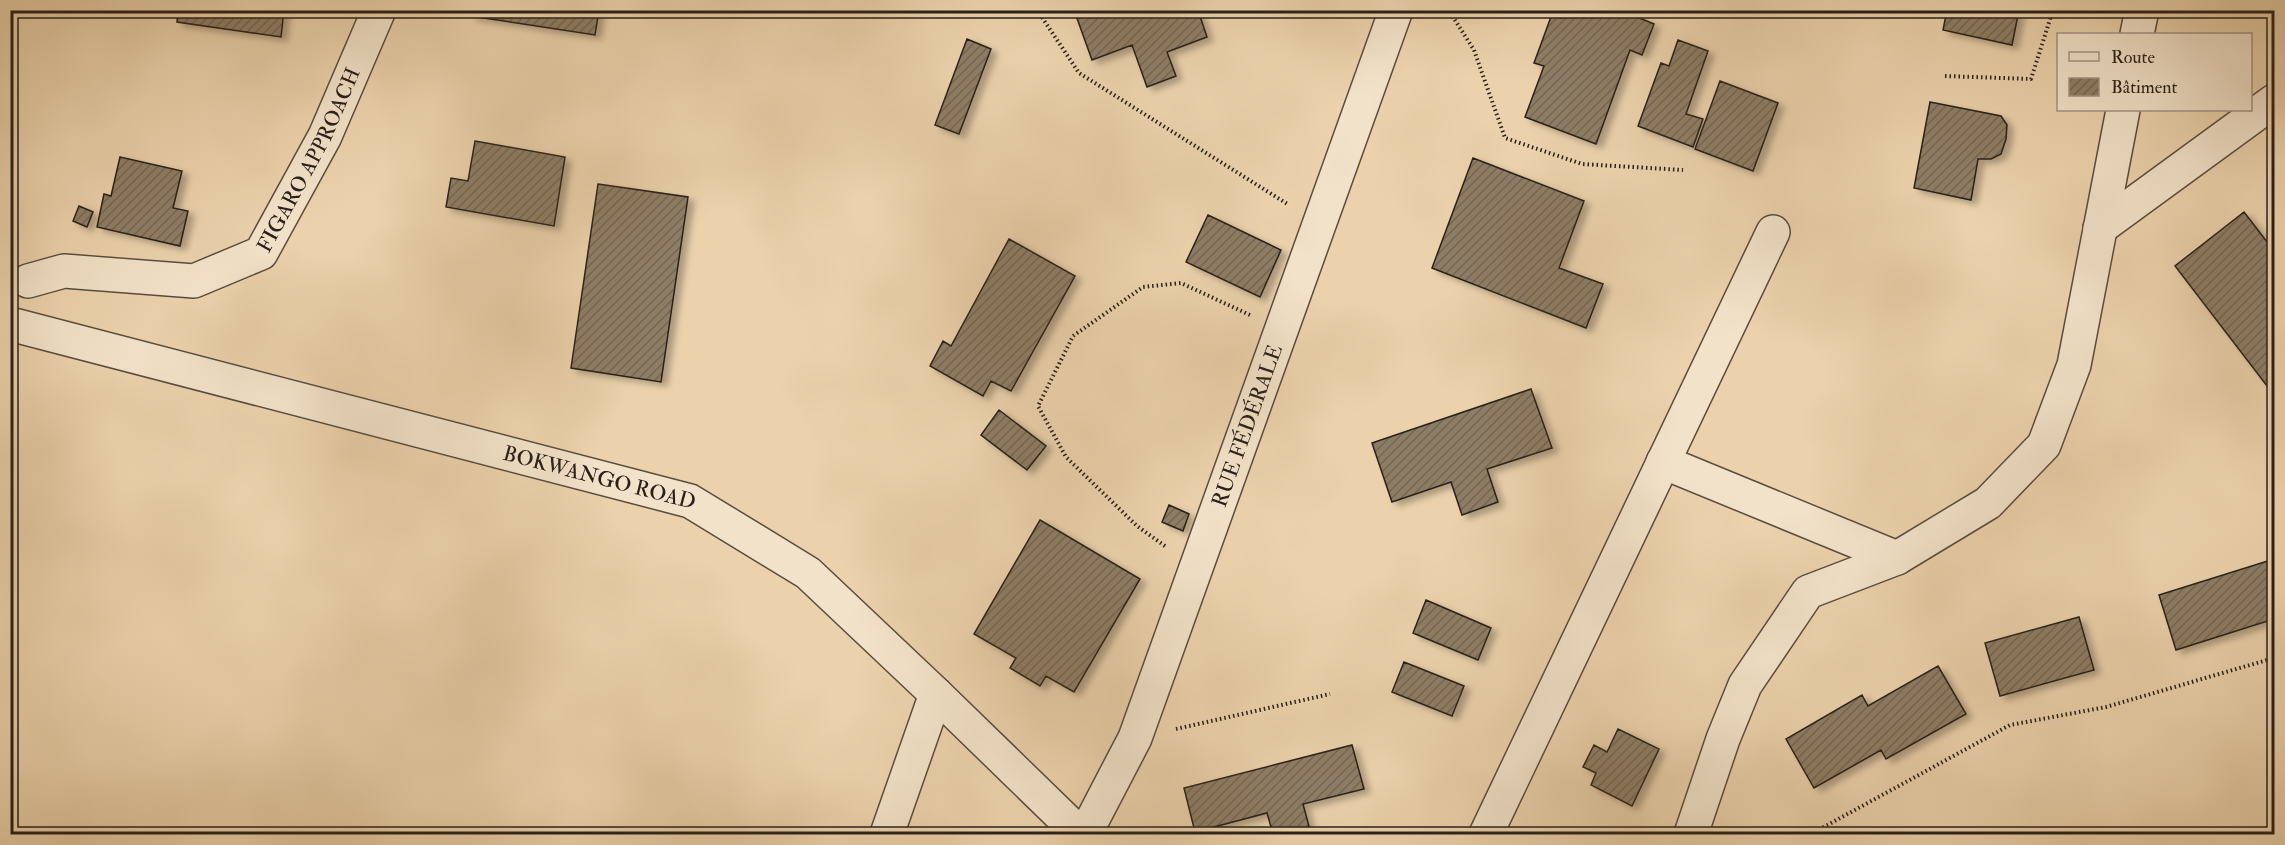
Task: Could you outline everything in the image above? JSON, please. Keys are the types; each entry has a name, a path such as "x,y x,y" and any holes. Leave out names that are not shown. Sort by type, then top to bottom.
{"street":[{"name":"FIGARO APPROACH","path":"28,281 64,271 194,281 261,253 325,136 379,10"},
{"name":"RUE FÉDÉRALE","path":"1085,834 1135,738 1396,10"},
{"path":"2138,33 2142,10"},
{"path":"2100,228 2274,101"},
{"path":"1692,834 1723,739 1745,685 1808,592 1897,558 1988,503 2044,444 2074,365 2123,111"},
{"path":"1486,834 1773,232"},
{"name":"BOKWANGO ROAD","path":"10,324 690,501 808,573 1080,834"},
{"path":"1663,462 1897,558"},
{"path":"887,834 936,694"}],"path":[{"path":"1038,10 1079,73 1319,223"},
{"path":"1440,10 1453,17 1474,50 1505,138 1582,164 1683,170"},
{"path":"1945,76 2031,79 2053,10"},
{"path":"1195,567 1137,526 1066,457 1038,406 1073,336 1143,286 1181,283 1281,329"},
{"path":"1811,834 2010,725 2106,707 2274,658"},
{"path":"1135,738 1330,694"}],"building":[{"path":"178,10 284,10 281,37 177,22"},
{"path":"472,10 599,10 595,35 471,16"},
{"path":"1074,10 1198,10 1207,37 1167,52 1176,76 1147,87 1132,45 1092,60"},
{"path":"1564,10 1620,10 1654,24 1642,55 1630,50 1596,144 1525,117 1544,66 1534,63 1552,14 1561,18"},
{"path":"1947,10 2019,10 2012,45 1943,30"},
{"path":"967,39 991,49 959,134 935,125"},
{"path":"1678,40 1708,51 1686,114 1703,119 1693,147 1638,126 1661,63 1669,66"},
{"path":"1720,81 1778,103 1753,171 1695,149"},
{"path":"1930,102 2001,116 2007,125 2006,139 2001,154 1991,159 1978,159 1971,200 1914,188"},
{"path":"475,141 565,157 554,226 446,207 451,178 468,181"},
{"path":"120,157 182,171 173,208 188,211 180,246 97,227 104,194 111,196"},
{"path":"1473,158 1584,201 1559,268 1603,284 1586,328 1432,268"},
{"path":"598,184 688,197 661,382 571,368"},
{"path":"79,206 93,212 87,227 73,221"},
{"path":"2244,212 2274,251 2274,395 2175,266"},
{"path":"1208,215 1281,250 1260,297 1186,262"},
{"path":"1009,239 1075,276 1011,391 991,381 983,396 930,366 943,341 951,346"},
{"path":"1531,389 1552,448 1487,469 1498,502 1462,515 1451,482 1392,502 1372,443"},
{"path":"999,410 1046,446 1027,470 981,435"},
{"path":"1169,505 1189,514 1183,531 1162,522"},
{"path":"1040,520 1140,579 1074,692 1046,676 1040,686 1010,668 1016,658 974,634"},
{"path":"2274,559 2274,619 2176,650 2159,595"},
{"path":"1426,600 1491,628 1478,660 1413,633"},
{"path":"2079,617 2094,670 2000,696 1985,643"},
{"path":"1404,662 1464,686 1452,716 1392,692"},
{"path":"1938,666 1966,714 1886,759 1881,750 1814,788 1786,739 1862,695 1868,706"},
{"path":"1618,729 1659,749 1632,806 1591,785 1596,773 1583,767 1594,745 1607,752"},
{"path":"1352,745 1364,789 1303,804 1311,834 1273,834 1267,813 1195,832 1184,788"},
{"path":"2274,825 2274,834 2241,834"}]}
